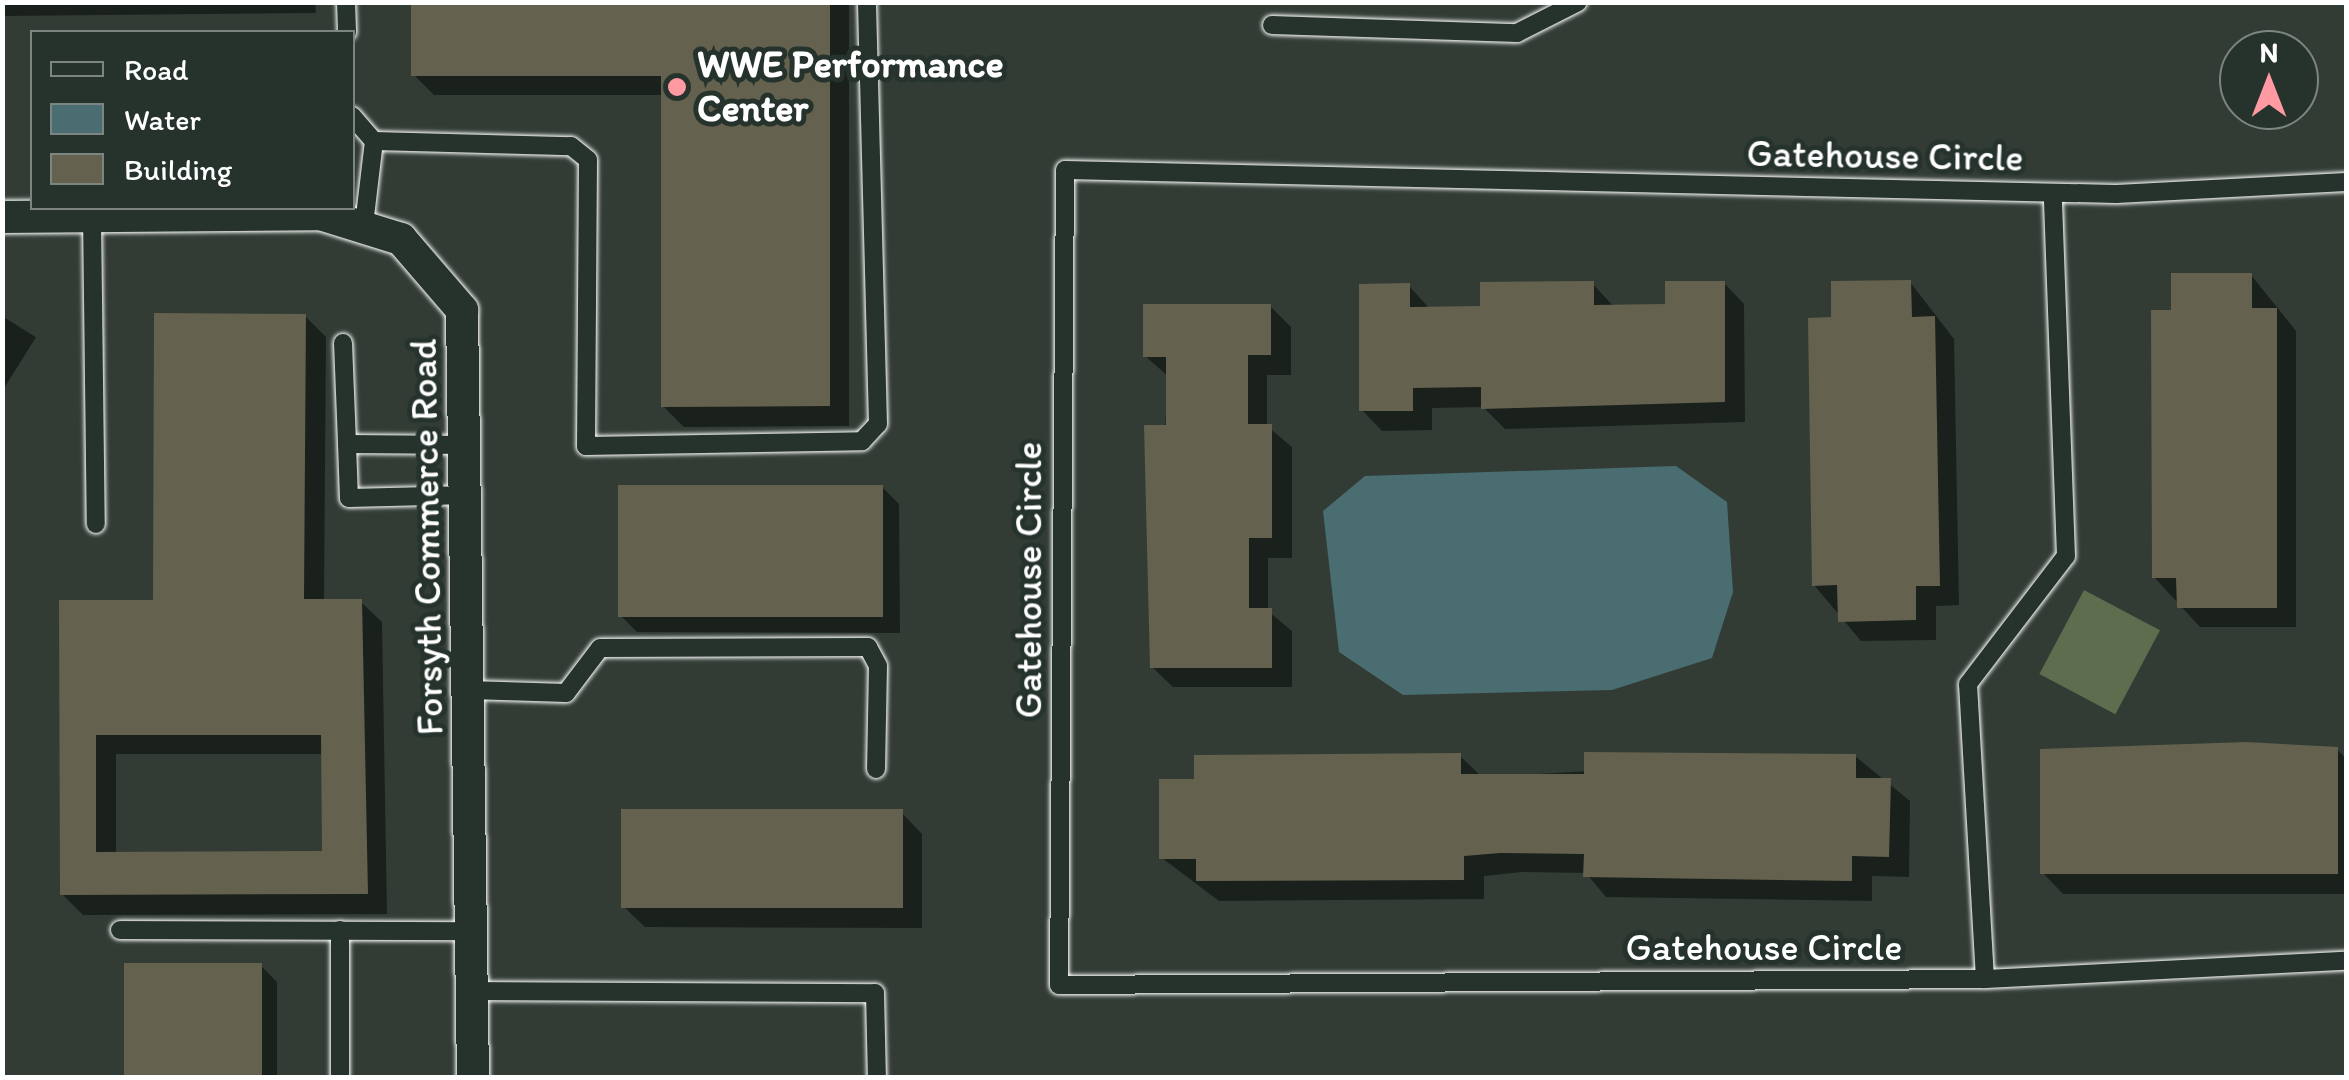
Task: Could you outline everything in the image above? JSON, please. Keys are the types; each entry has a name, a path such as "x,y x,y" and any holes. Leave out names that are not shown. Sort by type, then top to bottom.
{"street":[{"name":"Forsyth Commerce Road","path":"2,217 320,214 401,239 462,310 469,445 473,1078"}],"lane":[{"path":"346,2 347,30"},
{"path":"374,142 571,146 588,160 586,446 862,441 878,424 867,2"},
{"path":"1272,25 1517,33 1578,2"},
{"path":"355,120 374,142 364,226"},
{"name":"Gatehouse Circle","path":"2346,182 2053,193 1065,170 1059,985 1985,979 2346,961"},
{"path":"1985,979 1968,684 2066,556 2053,193"},
{"path":"92,216 96,524"},
{"path":"343,343 349,498 469,495"},
{"path":"347,444 469,445"},
{"path":"470,690 566,693 600,648 868,647 878,666 876,769"},
{"path":"120,930 472,931"},
{"path":"340,930 340,1078"},
{"path":"472,991 875,992 877,1078"}],"green space":[{"path":"2084,590 2160,630 2115,714 2039,674"}],"water":[{"path":"1676,466 1727,502 1733,592 1712,658 1612,690 1403,695 1339,652 1323,511 1365,476"}],"building":[{"path":"411,2 830,2 830,406 661,407 661,76 411,76"},
{"path":"2171,273 2252,273 2252,308 2277,308 2277,608 2177,608 2176,578 2152,578 2151,310 2171,310"},
{"path":"1911,280 1912,317 1935,316 1940,586 1916,586 1916,620 1838,622 1837,585 1812,586 1808,318 1831,317 1831,281"},
{"path":"1594,281 1594,305 1665,304 1665,281 1725,281 1725,402 1481,409 1481,387 1413,388 1413,411 1359,411 1359,284 1410,283 1410,307 1480,306 1480,282"},
{"path":"1143,304 1271,304 1271,355 1248,355 1248,424 1272,424 1272,538 1249,538 1249,608 1272,608 1272,668 1150,668 1144,425 1166,425 1166,357 1143,357"},
{"path":"154,313 306,314 304,599 362,599 368,894 60,895 59,600 153,600","holes":["96,735 321,735 322,851 96,852"]},
{"path":"618,485 883,485 883,617 618,617"},
{"path":"2246,742 2338,747 2338,874 2040,874 2040,749"},
{"path":"1584,752 1856,754 1856,778 1891,778 1889,857 1852,856 1852,881 1583,877 1584,854 1500,853 1464,856 1464,880 1196,881 1196,859 1159,859 1159,779 1194,779 1194,755 1461,753 1461,774 1584,774"},
{"path":"621,809 903,809 903,908 621,908"},
{"path":"124,963 262,963 262,1078 124,1078"}],"place":[{"name":"WWE Performance Center","path":"677,87"}]}
